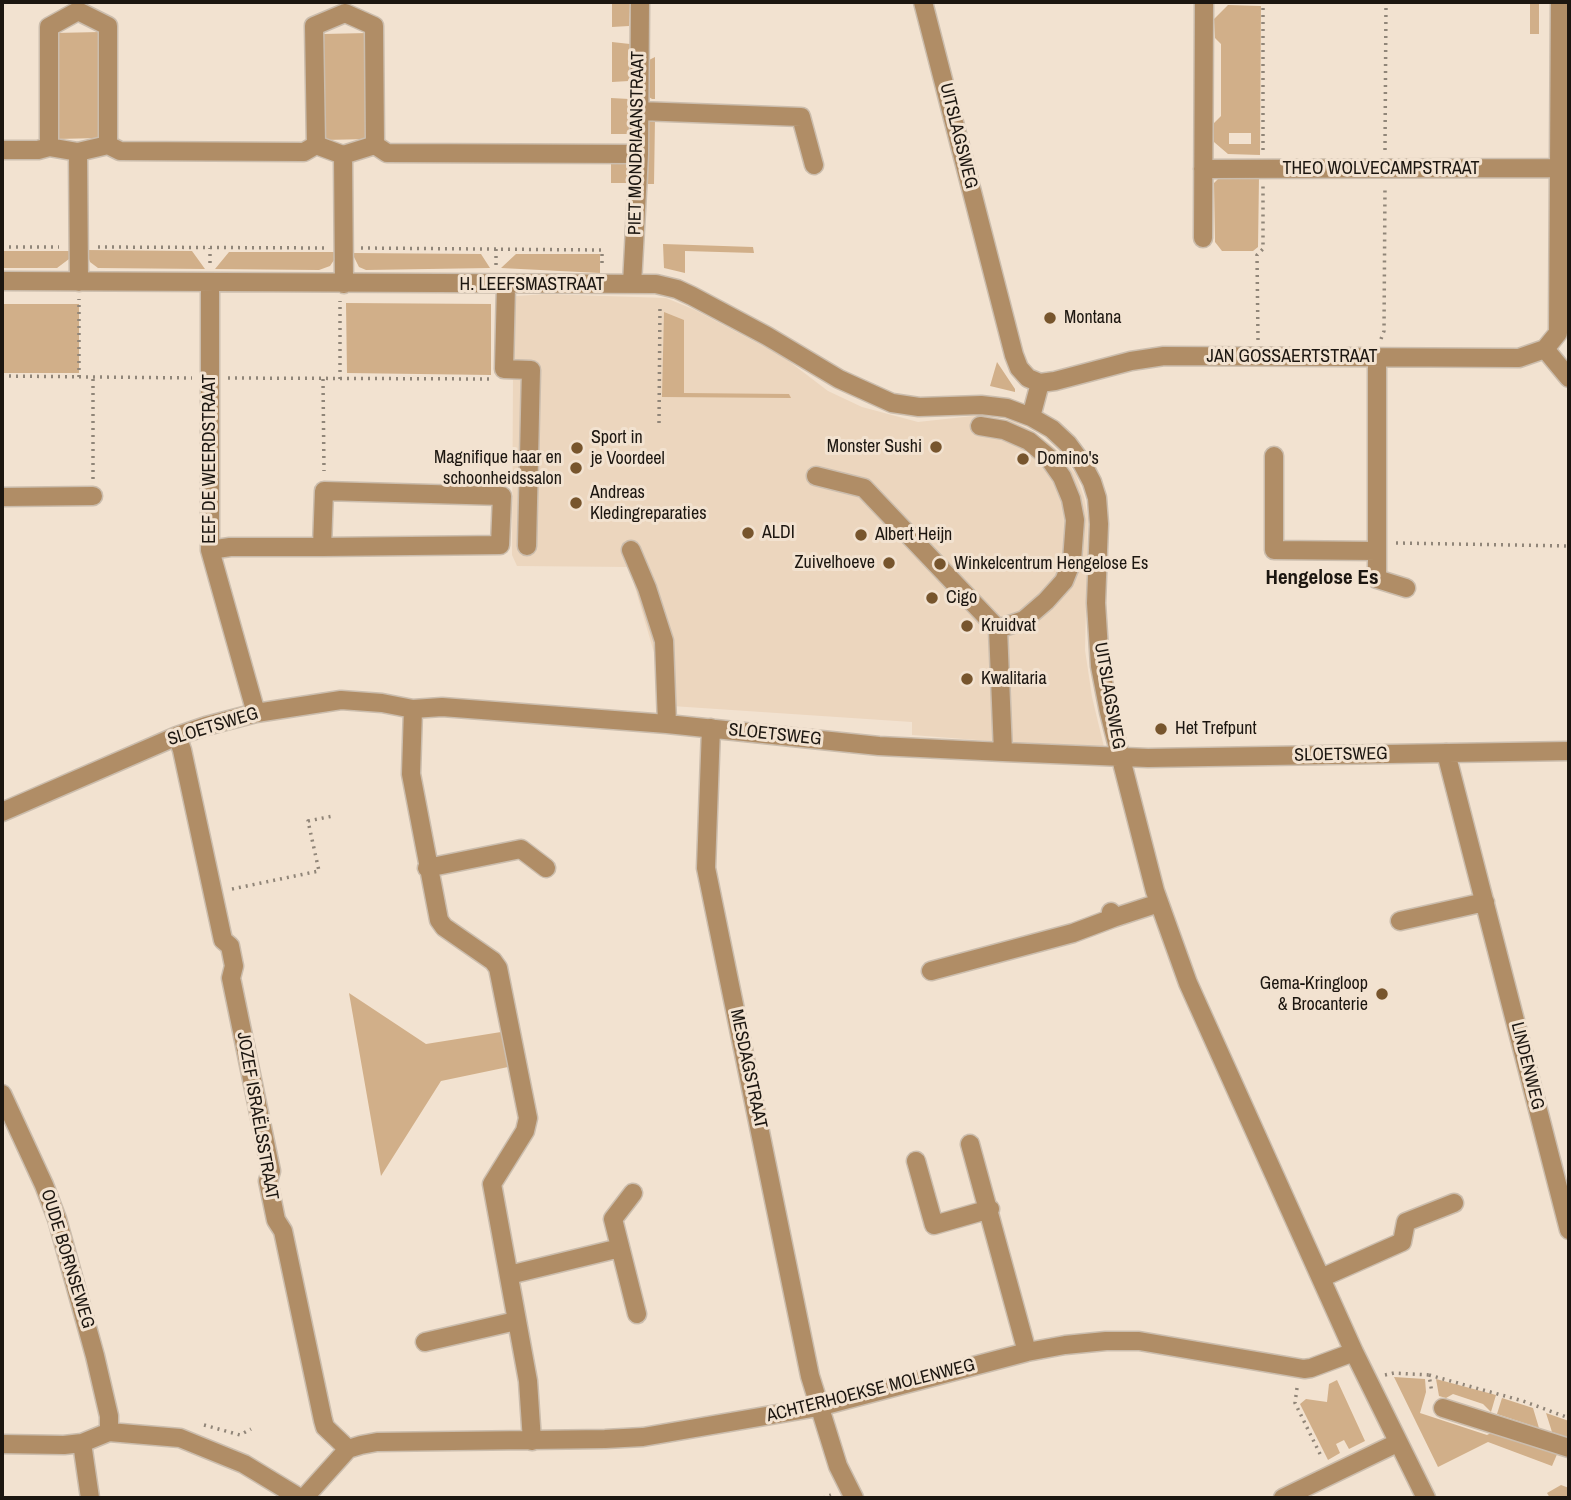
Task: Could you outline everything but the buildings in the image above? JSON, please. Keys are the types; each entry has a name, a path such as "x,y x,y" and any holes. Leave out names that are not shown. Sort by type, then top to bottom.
{"street":[{"name":"PIET MONDRIAANSTRAAT","path":"632,284 639,154 640,2"},
{"name":"UITSLAGSWEG","path":"923,2 1014,355 1018,368 1028,378 1040,383"},
{"path":"1203,239 1204,2"},
{"path":"1560,2 1564,76 1558,168 1558,332 1545,349 1569,378"},
{"path":"49,147 49,27 78,6 108,26 108,145"},
{"path":"316,145 314,26 345,8 374,26 375,145"},
{"path":"639,111 801,117 814,165"},
{"path":"2,150 38,150 49,147 78,152 108,145 120,151 304,152 316,145"},
{"path":"316,145 343,155 375,145"},
{"path":"375,145 387,153 639,154"},
{"path":"78,152 79,282"},
{"path":"342,284 343,155"},
{"name":"THEO WOLVECAMPSTRAAT","path":"1203,169 1558,168"},
{"name":"H. LEEFSMASTRAAT","path":"2,281 656,285 677,289 692,296 839,379 892,402 919,407 981,405 1007,408 1031,417"},
{"name":"EEF DE WEERDSTRAAT","path":"209,282 210,550 256,713"},
{"path":"506,285 504,369 531,370 527,546"},
{"name":"JAN GOSSAERTSTRAAT","path":"1040,383 1131,361 1164,356 1519,358 1545,349"},
{"path":"1377,357 1377,579 1406,588"},
{"path":"1031,417 1040,383"},
{"name":"UITSLAGSWEG","path":"1031,417 1052,429 1068,444 1092,482 1097,498 1099,524 1096,603 1100,666 1120,757 1159,903 1188,984 1354,1352"},
{"path":"980,426 1004,430 1028,441 1048,457 1062,477 1072,499 1075,520 1072,561 1064,581 1046,601 1005,634"},
{"path":"1274,456 1274,550 1377,546"},
{"path":"816,476 864,488 1005,634 1003,752"},
{"path":"210,550 230,547 322,547 500,545 502,496 324,491 322,547"},
{"path":"2,497 93,496"},
{"path":"631,550 664,641 667,724"},
{"name":"SLOETSWEG","path":"3,807 177,736 256,713 341,700 382,703 413,709 442,707 667,724 878,746 1120,757 1569,751"},
{"path":"413,709 411,774 439,920 444,927 493,961 498,968 528,1118 524,1131 492,1184 528,1381 532,1441"},
{"name":"MESDAGSTRAAT","path":"711,728 706,868 818,1408 838,1466 854,1498"},
{"name":"JOZEF ISRAËLSSTRAAT","path":"177,736 223,940 230,946 234,966 231,978 271,1171 268,1181 276,1220 284,1231 326,1427 348,1449"},
{"name":"LINDENWEG","path":"1446,753 1569,1230"},
{"path":"428,868 521,849 546,868"},
{"path":"1400,921 1485,902"},
{"path":"930,971 1073,933 1112,915 1159,903"},
{"name":"OUDE BORNSEWEG","path":"2,1094 57,1219 95,1356 109,1432"},
{"path":"971,1144 1027,1352"},
{"path":"916,1161 934,1225 990,1209"},
{"path":"633,1193 613,1219 637,1314"},
{"path":"1321,1278 1402,1242 1406,1222 1454,1203"},
{"path":"509,1275 620,1248"},
{"path":"425,1342 516,1321"},
{"name":"ACHTERHOEKSE MOLENWEG","path":"348,1449 377,1442 642,1437 818,1408 1027,1352 1078,1343 1139,1341 1299,1368 1311,1368 1354,1352"},
{"path":"1354,1352 1426,1498"},
{"path":"1443,1408 1569,1448"},
{"path":"2,1444 82,1443 109,1432 180,1438 244,1464 302,1498 348,1449"},
{"path":"82,1443 90,1498"},
{"path":"1283,1498 1397,1443"}],"path":[{"path":"2,247 602,250 601,285"},
{"path":"79,282 79,377"},
{"path":"340,379 342,284"},
{"path":"659,423 660,304"},
{"path":"2,376 495,379"},
{"path":"93,377 93,496"},
{"path":"323,379 324,491"},
{"path":"1377,546 1569,546"},
{"path":"213,892 319,871 308,821 333,816"},
{"path":"1299,1368 1295,1403 1331,1475"},
{"path":"1367,1379 1394,1373 1429,1375 1522,1401 1569,1418"},
{"path":"1429,1375 1433,1401 1443,1408"}],"shaded area":[{"path":"612,2 630,2 629,26 612,27"},
{"path":"1530,2 1539,2 1539,34 1530,34"},
{"path":"1228,5 1261,6 1260,155 1228,154 1214,142 1214,123 1221,116 1221,44 1215,38 1214,19","holes":["1229,133 1251,133 1251,144 1229,144"]},
{"path":"100,32 101,138 56,139 55,33"},
{"path":"368,33 369,139 324,140 323,34"},
{"path":"612,42 630,44 629,81 612,82"},
{"path":"655,57 655,99 652,99 649,97 649,60"},
{"path":"611,98 629,99 629,134 611,134"},
{"path":"655,119 654,184 648,184 649,121"},
{"path":"611,164 628,164 629,183 611,183"},
{"path":"1221,176 1259,177 1258,247 1253,251 1222,251 1215,242 1214,183"},
{"path":"663,244 753,247 754,253 685,251 685,273 664,268"},
{"path":"86,250 192,251 205,269 98,268 90,262"},
{"path":"2,251 70,251 69,259 57,268 2,268"},
{"path":"229,252 335,252 336,257 330,266 319,270 215,269"},
{"path":"352,253 481,254 490,268 366,270 359,267"},
{"path":"516,254 600,254 600,273 501,268"},
{"path":"546,294 666,298 693,309 782,356 828,391 862,407 918,422 982,415 1013,421 1050,444 1064,457 1076,475 1088,518 1085,650 1092,697 1104,747 1094,749 912,735 912,722 657,705 660,673 629,567 517,566 512,555 513,375 502,297"},
{"path":"346,303 491,304 491,375 347,373"},
{"path":"2,304 79,304 79,373 2,373"},
{"path":"664,312 684,320 684,393 789,394 791,398 662,397"},
{"path":"997,362 1015,389 1015,392 990,386"},
{"path":"349,993 426,1044 501,1032 508,1067 441,1081 381,1176"},
{"path":"1394,1377 1425,1379 1426,1392 1420,1413 1487,1435 1495,1431 1558,1452 1552,1466 1488,1442 1438,1467"},
{"path":"1436,1379 1496,1395 1491,1412 1483,1404 1453,1394 1446,1398 1439,1396"},
{"path":"1337,1380 1365,1441 1349,1449 1344,1440 1336,1444 1340,1453 1328,1460 1300,1404 1306,1399 1327,1402 1329,1384"},
{"path":"1502,1398 1533,1408 1539,1428 1497,1414"},
{"path":"1546,1413 1569,1421 1569,1438 1552,1432"},
{"path":"1561,1485 1569,1488 1569,1498 1550,1498 1547,1493"}],"place":[{"name":"Montana","path":"1050,318"},
{"name":"Monster Sushi","path":"936,447"},
{"name":"Sport in je Voordeel","path":"577,448"},
{"name":"Domino's","path":"1023,459"},
{"name":"Magnifique haar en schoonheidssalon","path":"576,468"},
{"name":"Andreas Kledingreparaties","path":"576,503"},
{"name":"ALDI","path":"748,533"},
{"name":"Albert Heijn","path":"861,535"},
{"name":"Zuivelhoeve","path":"889,563"},
{"name":"Winkelcentrum Hengelose Es","path":"940,564"},
{"name":"Cigo","path":"932,598"},
{"name":"Kruidvat","path":"967,626"},
{"name":"Kwalitaria","path":"967,679"},
{"name":"Het Trefpunt","path":"1161,729"},
{"name":"Gema-Kringloop & Brocanterie","path":"1382,994"}],"district":[{"name":"Hengelose Es","path":"1322,578"}]}
